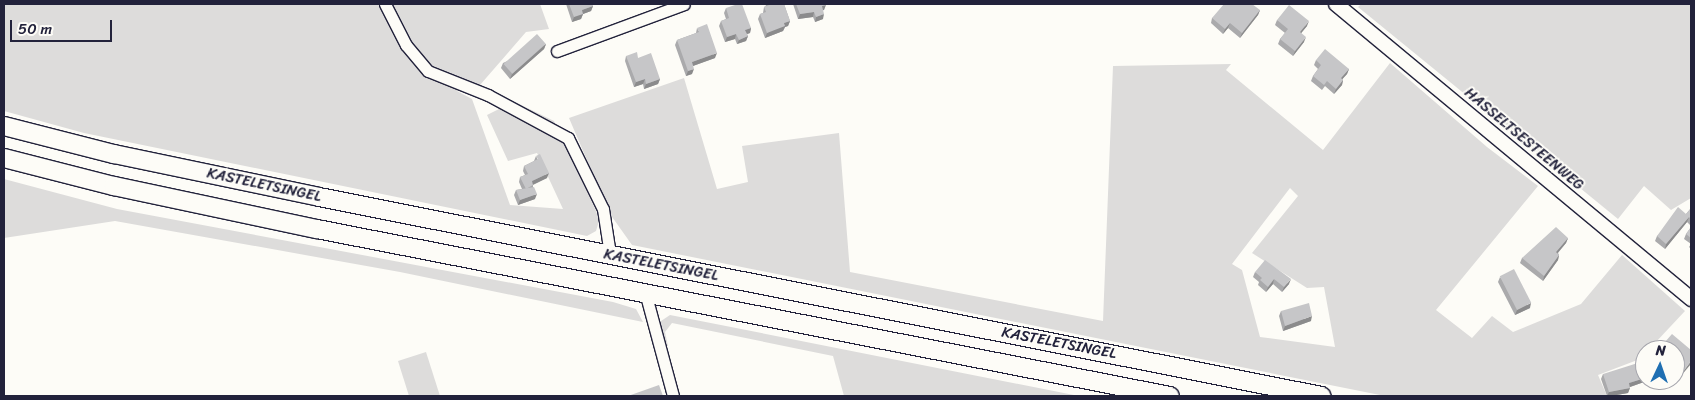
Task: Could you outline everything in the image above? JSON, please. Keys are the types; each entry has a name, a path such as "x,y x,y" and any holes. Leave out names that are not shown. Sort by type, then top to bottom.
{"main road":[{"name":"KASTELETSINGEL","path":"4,126 114,154 1321,396"},
{"name":"KASTELETSINGEL","path":"4,158 114,186 307,227 1170,396"}],"street":[{"path":"385,4 406,45 428,71 488,95 568,138 603,209 610,254"},
{"path":"557,51 684,4"},
{"name":"HASSELTSESTEENWEG","path":"1336,4 1691,299"},
{"path":"646,292 673,396"}],"shaded area":[{"path":"4,4 540,4 549,29 526,32 480,85 554,121 599,221 596,231 587,236 84,133 4,111","holes":["461,80 479,85 476,95 499,109 487,115 508,161 537,153 563,209 510,205 472,99 457,91"]},
{"path":"1361,4 1691,4 1691,198 1671,210 1644,186 1618,219 1358,7"},
{"path":"1390,63 1487,147 1538,186 1436,310 1472,338 1492,316 1513,332 1581,304 1622,255 1685,311 1658,340 1635,340 1635,361 1598,375 1607,396 1385,396 632,245 610,214 569,118 684,78 717,189 748,182 742,146 839,133 850,272 1103,321 1113,66 1231,64 1226,70 1323,150","holes":["1290,188 1298,196 1252,253 1307,288 1324,287 1335,347 1260,337 1242,270 1232,264"]},
{"path":"4,179 117,209 613,302 636,309 643,322 400,272 115,221 4,238"},
{"path":"670,315 1079,396 844,396 833,356 672,323 665,332 668,346 662,346 658,323"},
{"path":"426,352 440,396 409,396 398,361"}],"building":[{"path":"569,4 592,4 593,6 582,10 583,14 574,17"},
{"path":"742,4 751,28 745,30 748,36 739,40 736,34 727,37 721,21 729,18 726,8"},
{"path":"768,4 784,4 790,21 784,23 785,26 767,33 760,14 766,12 764,7"},
{"path":"796,4 826,5 822,6 824,14 816,17 814,12 800,14"},
{"path":"1224,4 1252,4 1260,10 1242,33 1230,23 1225,29 1212,18"},
{"path":"1289,5 1309,21 1300,32 1306,37 1295,51 1280,39 1288,29 1277,20"},
{"path":"707,24 717,53 692,62 694,69 688,71 677,40 699,32 697,28"},
{"path":"537,34 546,44 512,74 504,64"},
{"path":"1325,49 1349,69 1341,78 1343,80 1336,89 1327,81 1324,85 1313,76 1321,65 1316,60"},
{"path":"637,52 638,58 651,53 660,79 646,84 645,79 636,82 626,56"},
{"path":"540,154 549,173 532,181 533,185 526,189 520,177 528,174 524,166 538,159 536,156"},
{"path":"534,187 537,194 520,200 516,190"},
{"path":"1678,207 1686,214 1691,208 1691,219 1689,217 1666,244 1657,236"},
{"path":"1556,227 1568,238 1556,252 1559,255 1544,276 1522,258"},
{"path":"1691,227 1691,238 1686,234"},
{"path":"1265,260 1291,279 1284,287 1274,279 1268,287 1260,280 1262,278 1255,272"},
{"path":"1514,269 1531,303 1517,310 1500,276"},
{"path":"1309,303 1312,316 1285,326 1281,311"},
{"path":"1672,334 1679,340 1667,340"},
{"path":"1685,345 1691,350 1691,361 1685,369"},
{"path":"1635,364 1635,381 1629,383 1630,388 1609,392 1603,374"},
{"path":"659,385 663,396 628,396"}]}
